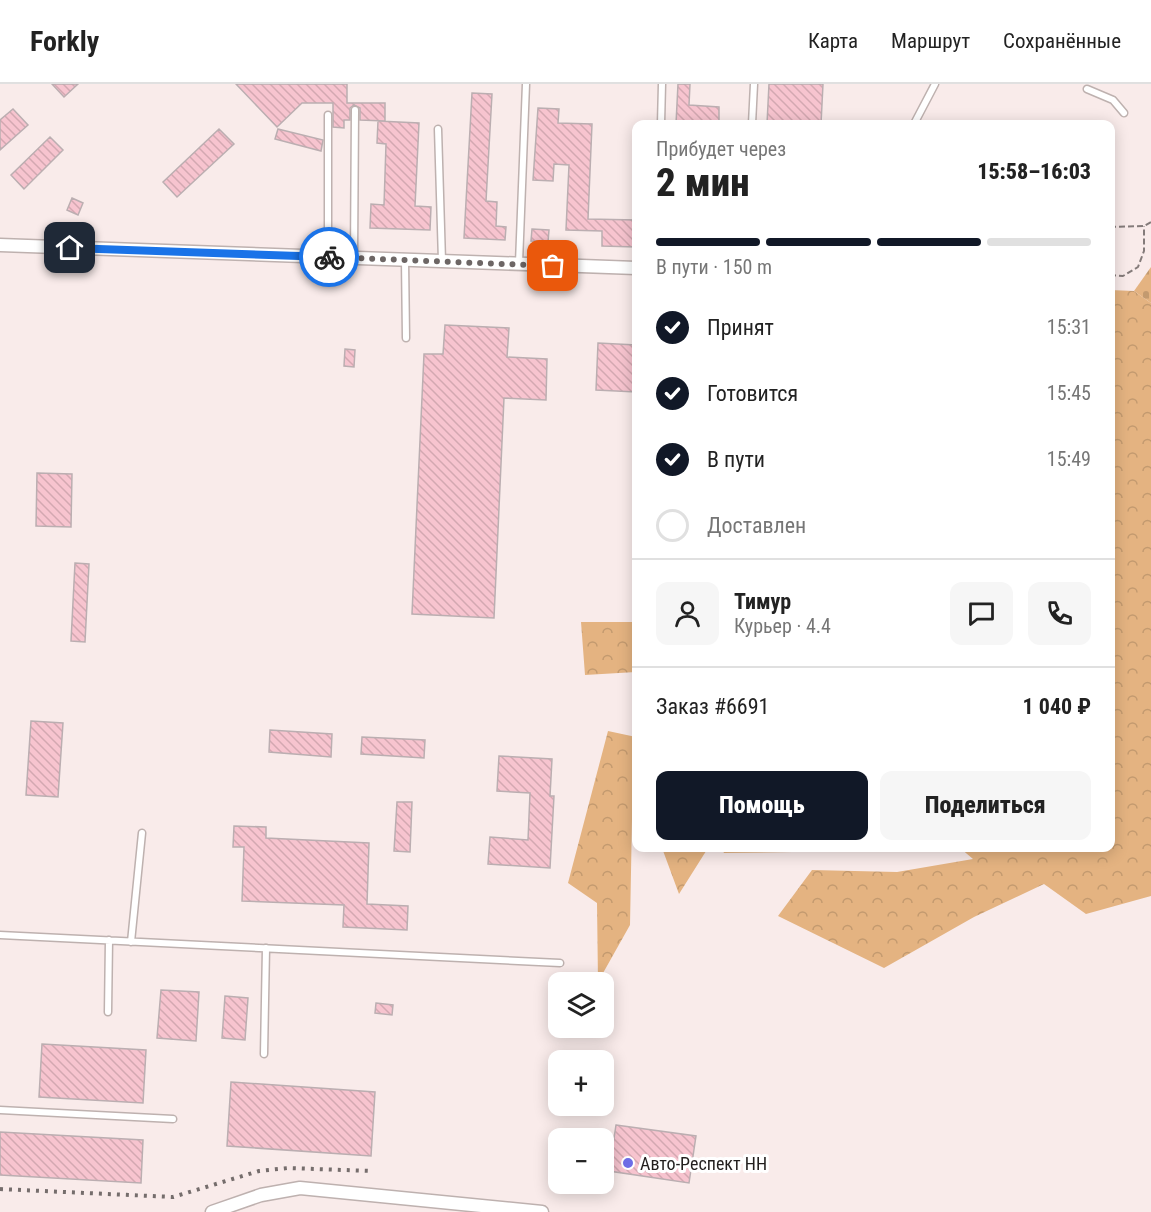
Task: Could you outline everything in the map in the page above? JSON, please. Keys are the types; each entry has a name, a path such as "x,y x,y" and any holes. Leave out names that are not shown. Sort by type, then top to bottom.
{"street":[{"path":"0,245 632,268"},
{"path":"212,1212 261,1195 300,1188 542,1212"}],"lane":[{"path":"519,264 526,84"},
{"path":"662,84 662,120"},
{"path":"752,120 754,84"},
{"path":"917,120 935,84"},
{"path":"1087,89 1113,100 1124,113"},
{"path":"354,258 355,110"},
{"path":"328,115 328,257"},
{"path":"438,129 442,261"},
{"path":"405,260 406,338"},
{"path":"131,942 142,833"},
{"path":"0,935 560,963"},
{"path":"108,1012 110,940"},
{"path":"264,1053 266,948"},
{"path":"0,1110 172,1119"}],"path":[{"path":"1115,227 1144,226 1151,222"},
{"path":"1115,275 1123,276 1138,267 1144,251 1144,226"}],"green space":[{"path":"1151,267 1151,303 1134,291"},
{"path":"1115,290 1134,291 1151,303 1151,896 1086,914 1044,884 974,917 884,968 778,916 812,870 897,872 973,859 965,852 1115,852"},
{"path":"581,622 632,622 632,672 585,675"},
{"path":"608,731 632,736 632,819 630,925 604,972 598,972 597,903 568,883"},
{"path":"663,852 705,852 679,894"},
{"path":"723,852 793,852 724,853"}],"building":[{"path":"52,84 78,84 64,97"},
{"path":"236,84 347,84 347,103 385,103 385,121 360,120 360,108 354,105 350,108 350,120 344,120 344,128 333,127 333,103 302,103 277,127"},
{"path":"678,84 690,84 689,105 719,107 719,120 676,120"},
{"path":"769,84 823,84 821,120 767,120"},
{"path":"472,93 492,94 486,201 497,202 496,226 506,227 505,240 464,238"},
{"path":"538,108 559,109 558,123 592,124 588,219 632,220 632,247 602,246 602,231 566,230 569,165 554,164 553,181 533,180"},
{"path":"13,109 28,125 0,150 0,120"},
{"path":"378,121 419,123 415,206 431,207 430,230 370,228 371,204 384,205 386,144 377,143"},
{"path":"219,129 234,144 177,197 163,182"},
{"path":"278,129 323,140 321,151 275,139"},
{"path":"50,137 63,150 24,189 11,175"},
{"path":"72,198 83,203 78,215 67,210"},
{"path":"532,229 549,230 548,242 531,241"},
{"path":"445,325 509,328 507,357 547,359 546,400 504,398 494,618 412,614 424,354 443,354"},
{"path":"598,343 632,345 632,392 596,390"},
{"path":"345,349 355,350 354,367 344,366"},
{"path":"37,473 72,474 71,527 36,526"},
{"path":"75,563 89,564 85,642 71,641"},
{"path":"31,721 63,723 58,797 26,795"},
{"path":"270,730 332,734 331,757 269,752"},
{"path":"362,737 425,740 424,758 361,754"},
{"path":"499,756 552,759 550,796 554,796 550,868 488,864 490,837 528,840 530,793 497,791"},
{"path":"397,802 412,802 410,852 394,851"},
{"path":"234,826 266,827 266,838 369,843 367,904 408,906 407,930 343,927 344,905 242,901 244,847 233,847"},
{"path":"161,990 199,992 196,1041 157,1038"},
{"path":"225,996 248,998 245,1040 222,1038"},
{"path":"376,1003 393,1005 392,1015 375,1013"},
{"path":"42,1044 146,1050 143,1103 39,1097"},
{"path":"231,1082 375,1092 371,1156 227,1146"},
{"path":"616,1125 696,1136 689,1183 614,1172"},
{"path":"0,1132 143,1140 141,1183 0,1175"}],"railway":[{"path":"0,1189 173,1197 259,1171 288,1168 372,1171"}],"way so far":[{"path":"329,257 553,266"}],"place":[{"name":"Авто-Респект НН","path":"628,1163"}],"route":[{"path":"70,248 329,257"}]}
